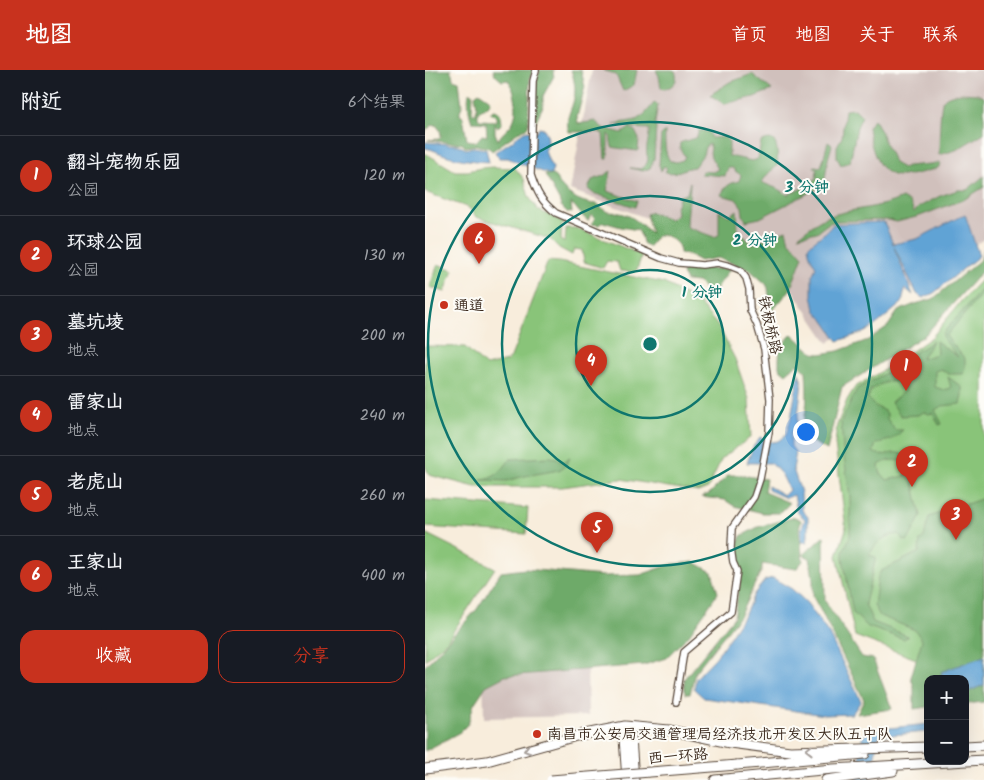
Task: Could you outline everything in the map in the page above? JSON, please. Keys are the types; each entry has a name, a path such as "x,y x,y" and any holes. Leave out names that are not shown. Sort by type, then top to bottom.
{"highway":[{"path":"425,769 487,761 579,735 625,726 669,730 790,751 924,748"},
{"path":"625,726 627,780"},
{"path":"625,726 631,738 634,780"},
{"path":"969,746 984,745"},
{"name":"西一环路","path":"551,780 924,748"},
{"name":"西一环路","path":"969,761 984,760"},
{"name":"西一环路","path":"715,780 833,769 924,764"},
{"path":"826,780 940,765"}],"street":[{"name":"铁板桥路","path":"536,70 533,80 531,175 535,189 544,203 556,213 661,258 679,263 718,264 740,270 746,278 751,310 764,349 770,399 769,432 760,479 754,497 732,528 731,548 733,562 737,571 731,612 684,652 676,702"}],"shaded area":[{"path":"592,70 984,70 984,239 828,343 775,265 570,190"},
{"path":"587,667 588,716 484,718 483,672"}],"green space":[{"path":"452,70 450,71 453,79 459,81 462,106 460,115 463,117 467,140 476,142 482,135 487,136 486,123 472,122 468,99 469,93 473,93 472,112 475,115 477,107 475,95 479,92 491,102 487,107 478,112 480,120 497,121 497,117 490,113 493,110 500,113 502,124 497,127 495,124 495,133 498,140 514,120 516,102 509,80 502,81 495,75 493,70 534,70 530,78 528,127 492,151 489,148 476,145 465,147 463,144 428,140 439,139 441,136 440,130 436,125 431,126 425,134 425,101 427,97 425,72"},
{"path":"540,70 554,70 554,76 543,96 543,106 534,125 537,80"},
{"path":"571,70 581,70 585,87 577,117 578,124 595,121 603,128 622,133 630,128 635,131 639,139 638,151 612,147 610,135 608,134 608,159 605,159 603,134 599,132 569,132 567,122 575,91"},
{"path":"603,70 637,70 634,85 623,91 616,75"},
{"path":"656,70 675,71 675,82 668,88 661,88"},
{"path":"752,74 772,90 754,97 724,104 710,95 728,83"},
{"path":"961,93 977,94 984,97 984,133 956,150 939,155 943,100 951,95"},
{"path":"655,102 658,105 655,123 654,159 650,168 643,171 630,168 642,169 647,163 649,129 614,124 636,120 645,114"},
{"path":"855,109 862,116 857,127 850,162 841,165 837,158 837,146 842,137 845,110"},
{"path":"874,119 880,128 894,163 903,168 941,163 938,168 903,176 887,172 877,160 871,143 868,127"},
{"path":"699,130 709,132 711,138 725,137 729,142 729,156 752,161 758,159 761,142 771,139 776,145 777,166 762,182 787,195 807,186 816,179 817,170 814,166 821,167 828,142 832,145 824,185 760,218 746,221 742,207 736,199 721,195 728,186 739,181 741,175 733,168 728,168 725,176 701,174 702,171 713,172 718,169 711,156 709,144 705,147 703,155 694,167 669,173 665,172 667,168 664,166 661,171 659,165 661,135 665,131 667,154 670,161 676,162 683,160 685,156 681,150 680,143 697,137"},
{"path":"425,153 455,171 492,167 515,168 524,179 529,197 538,210 566,223 562,225 561,241 565,242 566,228 576,228 642,255 636,272 620,271 617,262 607,261 603,268 584,262 582,250 574,249 572,255 559,248 550,239 476,217 469,208 425,192"},
{"path":"611,171 607,191 637,201 635,207 593,193 588,189 592,180"},
{"path":"545,175 554,176 565,190 578,199 598,204 607,211 628,215 651,233 646,214 650,212 670,219 677,214 676,207 680,196 687,194 690,182 687,227 714,237 719,235 719,211 730,216 737,210 738,230 752,244 786,230 789,241 803,256 790,290 772,311 767,305 769,299 766,284 750,270 718,258 700,261 680,253 678,245 662,235 656,237 648,247 643,243 638,230 603,222 599,225 591,224 595,219 591,215 588,221 571,203 572,213 567,212 561,206"},
{"path":"984,176 984,187 965,199 920,216 897,222 888,220 837,221 829,223 817,232 798,236 827,217 893,202 902,198 910,203 914,212 919,207 940,196 958,190 967,190"},
{"path":"984,249 984,269 925,335 842,387 827,450 802,438 799,432 806,410 806,371 797,364 786,374 779,368 781,349 792,334 813,353 820,354 838,351 868,340 888,326 898,311 933,299 981,259"},
{"path":"548,261 664,283 697,301 718,326 735,359 749,399 751,437 722,458 708,488 698,492 621,479 562,487 475,487 429,475 425,465 425,346 465,347 486,366 507,361 511,357"},
{"path":"438,264 453,270 445,292 430,287"},
{"path":"685,268 730,269 712,295 698,282 686,281 682,273"},
{"path":"984,277 984,646 932,665 855,636 837,556 846,529 835,444 837,425 847,400 855,387 892,365 932,337 962,300"},
{"path":"984,287 984,291 946,336 965,359 963,374 948,374 941,369 935,371 935,387 944,390 951,388 948,377 962,387 960,404 942,406 935,410 942,424 939,425 933,413 924,412 918,415 901,416 891,402 903,392 904,387 897,382 890,381 879,385 871,390 868,398 875,406 887,413 887,419 895,430 903,430 888,441 876,444 873,452 883,455 899,453 909,458 907,463 893,460 886,461 879,465 880,472 887,480 905,476 910,467 921,516 908,541 903,540 899,534 888,536 878,543 869,555 876,557 865,604 873,622 908,636 904,639 868,627 853,613 843,559 843,552 850,536 850,497 841,422 857,389 896,367 903,377 907,369 906,358 933,341 921,359 937,354 936,341 958,357 943,338 943,333"},
{"path":"557,458 562,462 570,458 565,466 559,470 506,481 480,480 498,474 510,459"},
{"path":"728,475 766,479 764,492 790,503 780,513 763,513 734,506 725,500 701,497 709,494"},
{"path":"984,498 984,702 969,704 969,675 924,675 924,708 914,709 914,687 911,677 922,640 915,630 880,616 874,606 878,576 881,571 919,552 920,540 924,537 929,517"},
{"path":"425,500 528,508 526,534 425,527"},
{"path":"795,517 801,520 799,530 803,561 796,569 762,564 762,569 740,615 695,672 690,694 685,694 684,679 734,617 740,581 736,548 741,536 758,527"},
{"path":"425,533 495,568 447,641 425,660"},
{"path":"824,536 825,601 862,657 873,659 892,709 857,714 864,700 813,597 810,558 803,555"},
{"path":"694,562 712,572 718,593 689,635 666,658 644,665 505,676 486,686 474,704 468,724 460,732 425,751 425,666 477,609 501,572 525,569 604,576 640,575 672,564"}],"water":[{"path":"539,128 544,129 548,137 545,151 553,168 551,175 508,158 499,158 495,152 524,131 537,132"},
{"path":"425,142 458,145 466,149 473,147 486,149 489,162 445,155 425,148"},
{"path":"965,214 979,256 934,293 923,298 917,294 894,247 913,295 905,288 902,303 877,324 865,332 838,341 815,310 812,295 812,276 816,267 808,247 811,244 833,224 884,222 893,244 917,239"},
{"path":"799,373 802,382 797,425 791,433 791,446 796,453 793,469 801,492 802,510 808,517 807,542 802,542 801,531 805,519 797,512 794,495 786,498 768,490 768,486 784,495 789,490 782,475 771,463 747,463 753,447 760,437 772,442 778,441 786,435"},
{"path":"773,578 792,589 807,603 829,634 861,701 852,714 825,715 704,698 694,689 696,678 716,657 745,614 754,594 765,580"},
{"path":"984,656 984,685 969,691 969,675 942,675 941,672"},
{"path":"924,724 924,732 879,736 870,780 856,780 862,738 870,730"}],"place":[{"name":"王家山","path":"479,264"},
{"name":"通道","path":"444,305"},
{"name":"雷家山","path":"591,386"},
{"name":"翻斗宠物乐园","path":"906,391"},
{"name":"环球公园","path":"912,487"},
{"name":"墓坑堎","path":"956,540"},
{"name":"老虎山","path":"597,553"},
{"name":"南昌市公安局交通管理局经济技术开发区大队五中队","path":"537,734"}]}
